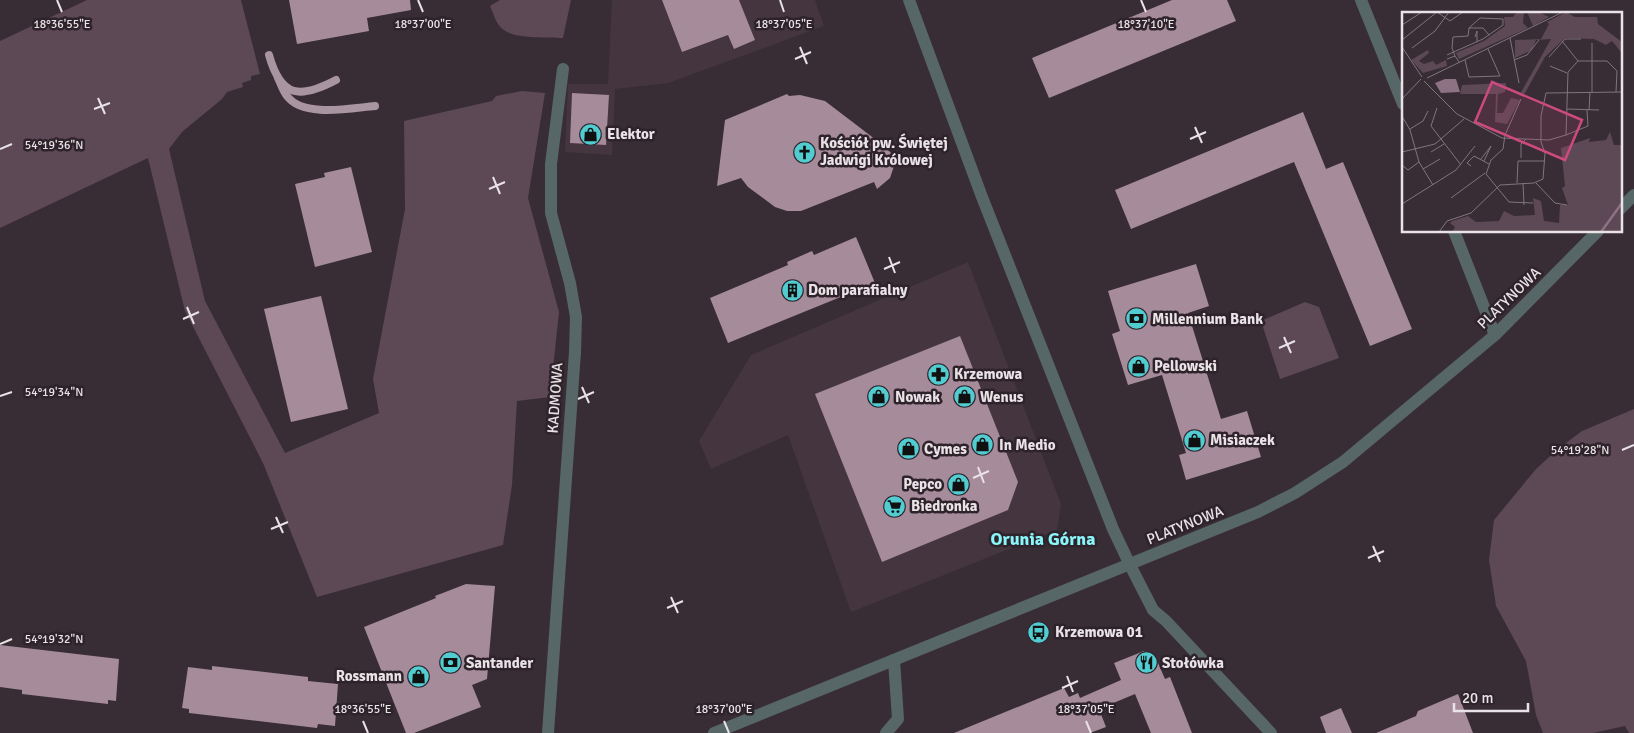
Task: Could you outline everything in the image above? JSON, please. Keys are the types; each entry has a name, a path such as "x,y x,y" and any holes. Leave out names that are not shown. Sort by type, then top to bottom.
{"street":[{"path":"909,0 982,197 1113,529 1130,565 1153,610 1166,621 1271,733"},
{"path":"1361,0 1402,102"},
{"name":"KADMOWA","path":"548,733 576,317 570,283 551,213 551,164 563,69"},
{"path":"1622,207 1634,195"},
{"path":"1454,232 1494,336"},
{"name":"PLATYNOWA","path":"714,733 1130,565 1258,512 1295,493 1343,462 1494,336 1597,232"},
{"path":"886,733 898,719 894,660"}],"shaded area":[{"path":"87,0 241,0 260,74 251,76 251,80 242,83 243,87 227,92 222,99 182,132 169,149 205,301 285,453 379,413 373,379 405,209 404,121 492,101 496,96 522,91 545,93 528,198 559,312 550,397 517,401 512,485 503,545 317,597 263,463 185,311 148,158 0,228 0,41"},
{"path":"500,0 571,0 563,38 516,35 504,30 497,23 490,6"},
{"path":"612,0 815,0 824,26 668,83 615,89 612,155 565,152 568,84 608,84"},
{"path":"968,262 1061,504 1057,530 851,612 788,435 711,469 699,441 751,355"},
{"path":"1305,302 1319,307 1339,358 1280,379 1261,321"},
{"path":"1634,409 1634,733 1629,733 1625,726 1593,733 1543,733 1536,715 1526,661 1496,606 1489,560 1494,520 1536,469 1558,449 1582,431"}],"building":[{"path":"289,0 410,0 411,10 367,18 369,31 297,44"},
{"path":"662,0 739,0 755,40 734,49 728,35 682,52"},
{"path":"1172,0 1227,0 1236,21 1049,98 1032,58"},
{"path":"572,93 609,95 606,145 570,143"},
{"name":"Kościół pw. Świętej Jadwigi Królowej","path":"787,94 789,96 800,95 825,101 884,146 892,154 895,163 890,178 877,189 874,182 801,211 787,211 775,207 748,187 741,178 717,186 725,120"},
{"path":"1303,112 1326,169 1343,162 1412,329 1370,346 1294,162 1131,229 1115,190"},
{"path":"351,167 372,252 315,267 295,184 325,177 324,173"},
{"name":"Dom parafialny","path":"856,237 875,283 728,343 710,298 788,265 787,262 812,251 814,255"},
{"path":"1196,264 1209,306 1188,313 1221,419 1247,411 1261,457 1186,480 1179,455 1186,453 1162,375 1128,385 1112,334 1120,331 1108,291"},
{"path":"321,296 348,409 291,422 264,309"},
{"path":"960,336 1018,482 1008,510 882,562 815,394"},
{"path":"466,584 495,586 487,679 472,685 481,707 414,733 406,733 364,627"},
{"path":"0,645 119,659 116,701 108,700 108,704 22,694 22,690 0,687"},
{"path":"1144,651 1150,666 1158,663 1165,679 1170,677 1192,733 1151,733 1135,694 1099,709 1106,727 1090,733 954,733 1064,688 1069,697 1078,693 1080,698 1121,680 1114,663"},
{"path":"212,666 308,677 308,681 338,684 335,726 318,724 317,728 189,713 189,709 182,708 188,667 212,670"},
{"path":"1458,694 1473,733 1376,733 1416,716 1418,711"},
{"path":"1341,708 1352,733 1326,733 1320,717"}],"waterway":[{"path":"269,55 279,80 286,87 294,91 312,90 336,80"},
{"path":"278,78 287,96 294,103 304,107 341,110 375,106"}],"place":[{"name":"Elektor","path":"591,134"},
{"name":"Kościół pw. Świętej Jadwigi Królowej","path":"804,152"},
{"name":"Dom parafialny","path":"792,290"},
{"name":"Millennium Bank","path":"1136,319"},
{"name":"Pellowski","path":"1138,366"},
{"name":"Krzemowa","path":"938,374"},
{"name":"Nowak","path":"879,397"},
{"name":"Wenus","path":"964,397"},
{"name":"Misiaczek","path":"1194,440"},
{"name":"In Medio","path":"983,445"},
{"name":"Cymes","path":"908,449"},
{"name":"Pepco","path":"958,484"},
{"name":"Biedronka","path":"895,506"},
{"name":"Krzemowa 01","path":"1039,632"},
{"name":"Santander","path":"450,663"},
{"name":"Stołówka","path":"1146,663"},
{"name":"Rossmann","path":"418,676"}],"district":[{"name":"Orunia Górna","path":"1043,539"}]}
